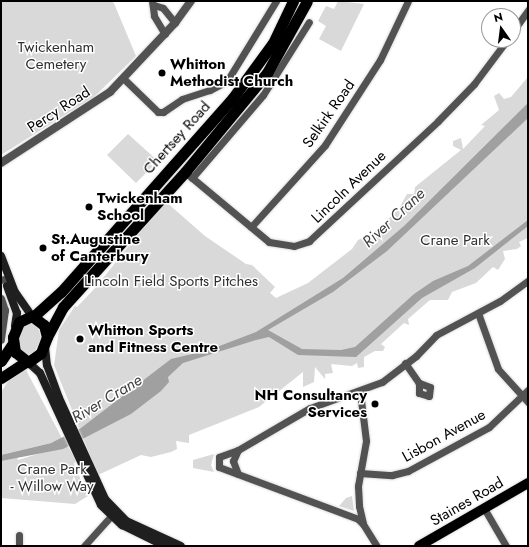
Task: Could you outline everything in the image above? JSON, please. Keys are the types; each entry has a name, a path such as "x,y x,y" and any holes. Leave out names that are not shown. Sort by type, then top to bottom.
{"highway":[{"name":"Chertsey Road","path":"33,316 61,292 232,99 272,43 294,1"},
{"name":"Chertsey Road","path":"46,342 63,307 188,175 267,73 307,1"},
{"path":"1,378 38,357 46,342 44,325 33,316 15,327 13,343 15,352 27,362"},
{"path":"1,361 13,343"}],"main road":[{"path":"1,256 4,276 17,313 15,327"},
{"path":"4,276 33,316"},
{"path":"46,342 48,370 67,425"},
{"path":"27,362 40,373 67,425 92,480 113,514 134,532 165,546"},
{"name":"Staines Road","path":"419,546 485,510 528,483"},
{"path":"113,514 139,529 181,546"}],"street":[{"name":"Percy Road","path":"1,163 92,106 124,79 175,23 191,1"},
{"path":"124,79 158,112 163,112 182,99 210,90 227,81 276,1"},
{"name":"Selkirk Road","path":"251,228 325,145 377,66 408,1"},
{"path":"153,3 163,8 175,23"},
{"path":"153,3 154,16 165,34"},
{"path":"521,20 528,10"},
{"name":"Chertsey Road","path":"188,175 263,96 308,22"},
{"name":"Lincoln Avenue","path":"188,175 269,242 294,246 318,235 438,121 474,84 501,48"},
{"path":"377,546 358,518 220,467 217,460 238,450 310,408 360,392 382,382 436,335 478,313 528,281"},
{"path":"1,298 5,310 1,340"},
{"path":"478,313 498,369 528,402"},
{"path":"405,363 419,383"},
{"name":"Lisbon Avenue","path":"360,473 392,475 408,471 489,427 528,390"},
{"path":"360,392 366,441 360,473 358,495 363,524"},
{"path":"238,450 233,461 238,474"},
{"path":"485,510 506,546"},
{"path":"84,546 113,514"},
{"path":"19,535 19,546"}],"green space":[{"name":"Twickenham Cemetery","path":"1,1 113,1 136,56 95,96 1,155"},
{"path":"338,1 364,4 341,51 319,39 326,26 318,21 326,6 334,9"},
{"path":"528,77 528,238 519,242 521,246 517,249 503,251 505,259 498,270 493,267 476,283 452,292 448,300 430,300 408,319 409,325 404,323 381,344 385,347 383,351 375,351 364,357 364,367 358,368 357,363 352,366 331,364 333,373 325,374 325,379 315,367 314,382 303,387 303,372 259,407 189,435 189,443 176,441 177,449 171,452 151,457 141,455 98,475 54,365 59,330 75,306 77,307 95,288 165,201 205,236 246,264 252,265 275,287 270,293 276,298 308,283 352,249 358,240 373,233 398,210 407,194 414,194 415,187 461,150 453,146 453,141 461,138 463,149 485,126 481,125 499,110 494,96 499,93 504,99 511,97"},
{"path":"128,134 158,161 136,183 107,155"},
{"path":"28,322 37,323 41,339 35,351 26,356 22,355 17,342 21,330"},
{"path":"26,370 63,440 1,455 1,392 15,371"},
{"name":"Crane Park - Willow Way","path":"67,445 76,460 74,464 88,496 75,504 1,498 1,459 17,455 18,460"},
{"path":"214,454 211,465 214,472 193,468 193,460"},
{"path":"352,496 354,511 339,506 346,498"}],"shaded area":[{"name":"River Crane","path":"528,103 527,119 387,251 333,292 268,330 302,349 341,350 355,347 414,294 433,281 468,266 528,220 528,226 475,268 422,298 356,357 298,355 269,337 256,340 183,363 168,377 169,382 161,391 131,414 63,449 1,461 1,455 51,443 81,428 171,359 209,350 256,332 343,278 404,226"}],"place":[{"name":"Whitton Methodist Church","path":"162,73"},
{"name":"Twickenham School","path":"89,207"},
{"name":"St.Augustine of Canterbury","path":"43,248"},
{"name":"Whitton Sports and Fitness Centre","path":"80,339"},
{"name":"NH Consultancy Services","path":"375,404"}],"park label":[{"name":"Crane Park","path":"455,241"},
{"name":"Lincoln Field Sports Pitches","path":"171,282"}]}
